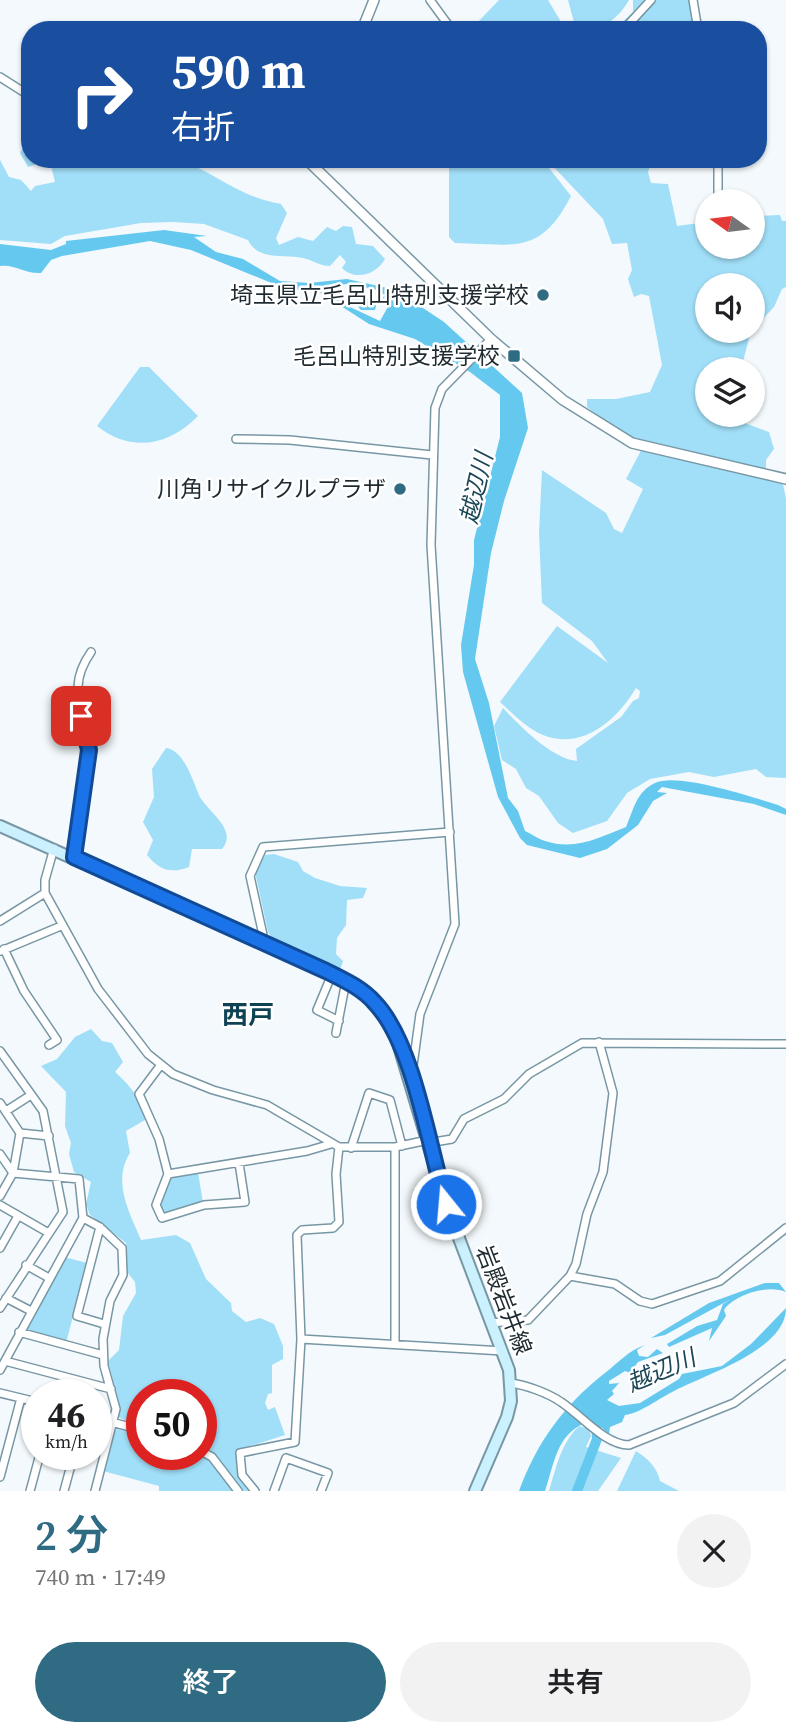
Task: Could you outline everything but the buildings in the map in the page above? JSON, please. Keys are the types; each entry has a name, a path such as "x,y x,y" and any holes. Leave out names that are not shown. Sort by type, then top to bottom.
{"main road":[{"name":"岩殿岩井線","path":"0,826 332,974 374,1001 388,1019 411,1080 446,1204 502,1351 510,1383 507,1417 475,1491"}],"street":[{"path":"365,21 373,0"},
{"path":"430,0 445,21"},
{"path":"632,21 652,0"},
{"path":"693,0 696,21"},
{"path":"0,77 21,90"},
{"path":"315,168 488,343 563,400 632,443 786,479"},
{"path":"718,168 718,189"},
{"path":"411,1080 420,1014 455,924 431,545 432,456 438,398 453,377 488,343"},
{"path":"236,439 290,440 432,456"},
{"path":"74,857 89,750 78,695 79,676 91,652"},
{"path":"265,944 250,876 263,847 450,832"},
{"path":"54,848 45,880 45,893 61,926 106,1000 160,1066 197,1086 267,1105 335,1146"},
{"path":"0,921 45,893"},
{"path":"49,1045 57,1040 24,991 2,950 61,926"},
{"path":"332,974 317,1010 339,1021"},
{"path":"336,1033 346,981"},
{"path":"491,1323 528,1320 570,1276 603,1172 608,1135 613,1093 599,1042"},
{"path":"168,1174 335,1146 399,1146 452,1139 464,1119 504,1099 515,1085 564,1051 582,1043 786,1044"},
{"path":"0,1051 43,1111 63,1212 4,1297 0,1308"},
{"path":"160,1066 139,1094 159,1139 168,1174 156,1205 162,1218 204,1205 244,1202 239,1163"},
{"path":"351,1148 369,1093 390,1100 399,1146 395,1342"},
{"path":"6,1111 31,1096"},
{"path":"0,1103 20,1133 13,1173 0,1196"},
{"path":"20,1133 49,1136"},
{"path":"255,1491 242,1475 240,1453 295,1442 301,1339 297,1235 302,1230 333,1228 339,1222 335,1146"},
{"path":"0,1154 13,1173"},
{"path":"0,1370 83,1218 79,1178 13,1173"},
{"path":"0,1205 47,1232"},
{"path":"0,1248 18,1216"},
{"path":"83,1218 100,1227 122,1248 123,1275 114,1291 104,1324 103,1355 109,1379"},
{"path":"100,1227 77,1315 104,1324"},
{"path":"570,1276 615,1284 640,1301 652,1304 720,1281 786,1228"},
{"path":"26,1265 49,1279"},
{"path":"4,1297 31,1311"},
{"path":"19,1332 103,1355"},
{"path":"301,1339 395,1342 400,1347 502,1351"},
{"path":"0,1347 8,1352"},
{"path":"5,1361 73,1379"},
{"path":"510,1383 564,1403 621,1445 629,1445 734,1403 786,1364"},
{"path":"95,1491 113,1422 116,1404 112,1392"},
{"path":"0,1393 21,1398 0,1476"},
{"path":"113,1422 126,1426"},
{"path":"274,1491 286,1458 328,1473 321,1491"},
{"path":"217,1463 239,1491"},
{"path":"30,1491 36,1470"},
{"path":"64,1491 70,1470"}],"shaded area":[{"path":"499,0 548,0 561,21 479,21"},
{"path":"568,0 629,0 610,21 574,21"},
{"path":"633,0 689,0 692,21 624,21 633,12"},
{"path":"0,160 9,177 21,180 31,191 35,186 55,182 52,168 198,168 251,195 281,204 287,213 276,238 279,245 298,237 313,241 327,227 336,231 343,226 352,227 356,244 373,246 385,259 371,272 353,274 342,268 346,262 340,255 330,266 303,258 265,254 252,247 248,240 204,224 173,222 141,223 65,236 51,244 0,240"},
{"path":"449,168 549,168 571,196 560,215 536,238 494,245 455,243 449,237"},
{"path":"555,168 649,168 651,183 668,184 677,226 695,224 695,259 765,259 765,216 780,215 782,221 786,221 786,287 765,316 765,273 695,273 695,343 748,343 744,357 695,357 695,427 756,427 769,432 774,449 766,460 766,478 783,484 786,499 786,778 766,777 756,769 714,777 689,772 650,779 627,793 607,821 573,833 558,823 539,796 526,788 516,769 502,760 494,726 503,708 547,748 567,759 577,761 576,749 621,717 633,701 639,698 640,691 636,688 609,721 585,736 571,739 557,739 537,732 500,702 557,626 608,663 592,641 542,603 539,533 542,470 606,513 614,529 622,533 643,489 626,479 646,441 628,439 587,407 587,399 616,399 650,392 662,365 649,296 641,294 634,297 628,279 632,270 627,243 612,244 603,219"},
{"path":"164,230 207,236 194,237 216,252 243,259 280,281 309,283 347,279 396,290 444,322 522,393 528,428 504,501 491,553 475,659 489,703 508,798 518,811 525,831 556,844 577,844 597,838 626,827 636,802 644,791 655,783 666,780 697,783 778,805 786,809 786,815 754,804 662,787 657,792 667,793 653,801 638,825 607,849 580,858 527,845 520,838 498,797 463,672 461,645 474,565 474,540 500,437 500,395 470,372 415,339 369,324 316,290 286,289 191,250 150,241 62,256 51,260 41,273 0,266 0,244 51,250 66,244 66,241","holes":["347,284 374,289 385,295 382,299 357,299 330,288 350,297 361,310 375,310 377,302 389,305 380,321 350,307 322,287"]},
{"path":"140,367 149,367 198,416 175,434 136,443 110,435 97,426"},
{"path":"166,748 183,760 199,795 220,820 227,834 222,849 192,849 189,867 177,870 161,867 147,855 153,840 143,822 154,797 152,769"},
{"path":"274,854 298,862 303,871 315,878 340,886 367,888 363,898 347,900 346,925 337,938 336,954 343,961 339,973 273,941 268,932 255,872 265,855"},
{"path":"91,1029 102,1041 112,1043 123,1062 115,1072 134,1093 144,1113 145,1120 126,1131 130,1153 122,1174 124,1196 141,1240 176,1235 190,1243 206,1279 231,1303 232,1311 246,1322 260,1318 274,1324 283,1346 283,1359 272,1365 272,1393 268,1394 265,1403 268,1410 275,1407 285,1435 238,1450 237,1467 250,1491 243,1491 217,1458 217,1379 126,1379 126,1421 118,1417 119,1403 108,1361 119,1350 123,1316 136,1293 135,1282 127,1272 126,1243 90,1215 86,1204 91,1182 74,1172 69,1154 71,1143 65,1126 66,1092 41,1066 57,1059 75,1037"},
{"path":"198,1172 203,1203 163,1217 158,1205 168,1178"},
{"path":"64,1257 87,1263 66,1343 24,1332"},
{"path":"765,1283 779,1283 786,1292 761,1290 735,1300 724,1310 726,1316 709,1341 712,1328 669,1347 667,1344 697,1326 717,1320 723,1304 731,1299 665,1335 651,1338 709,1303"},
{"path":"786,1308 782,1323 773,1336 742,1359 625,1415 622,1422 610,1427 609,1434 593,1420 572,1431 560,1447 545,1491 519,1491 534,1456 565,1411 590,1385 639,1347 645,1345 637,1350 639,1356 648,1357 657,1349 663,1353 638,1362 630,1373 625,1371 609,1381 609,1384 619,1383 612,1391 614,1394 607,1400 619,1406 640,1403 679,1379 682,1374 722,1366 751,1344"},
{"path":"579,1426 589,1429 591,1436 586,1447 621,1458 598,1491 549,1491 563,1448"},
{"path":"119,1428 126,1430 126,1470 217,1469 235,1491 159,1491 159,1486 103,1471 112,1470 114,1432"},
{"path":"636,1451 651,1464 660,1481 679,1491 617,1491"}],"waterway":[{"path":"577,1491 597,1439 595,1409"}],"place":[{"name":"埼玉県立毛呂山特別支援学校","path":"543,295"},
{"name":"毛呂山特別支援学校","path":"514,356"},
{"name":"川角リサイクルプラザ","path":"400,489"}],"district":[{"name":"西戸","path":"248,1015"}],"route":[{"path":"81,716 89,750 74,857 326,971 356,987 374,1001 394,1030 405,1058 446,1204"}],"water label":[{"name":"越辺川","path":"476,488"},
{"name":"越辺川","path":"661,1370"}]}
